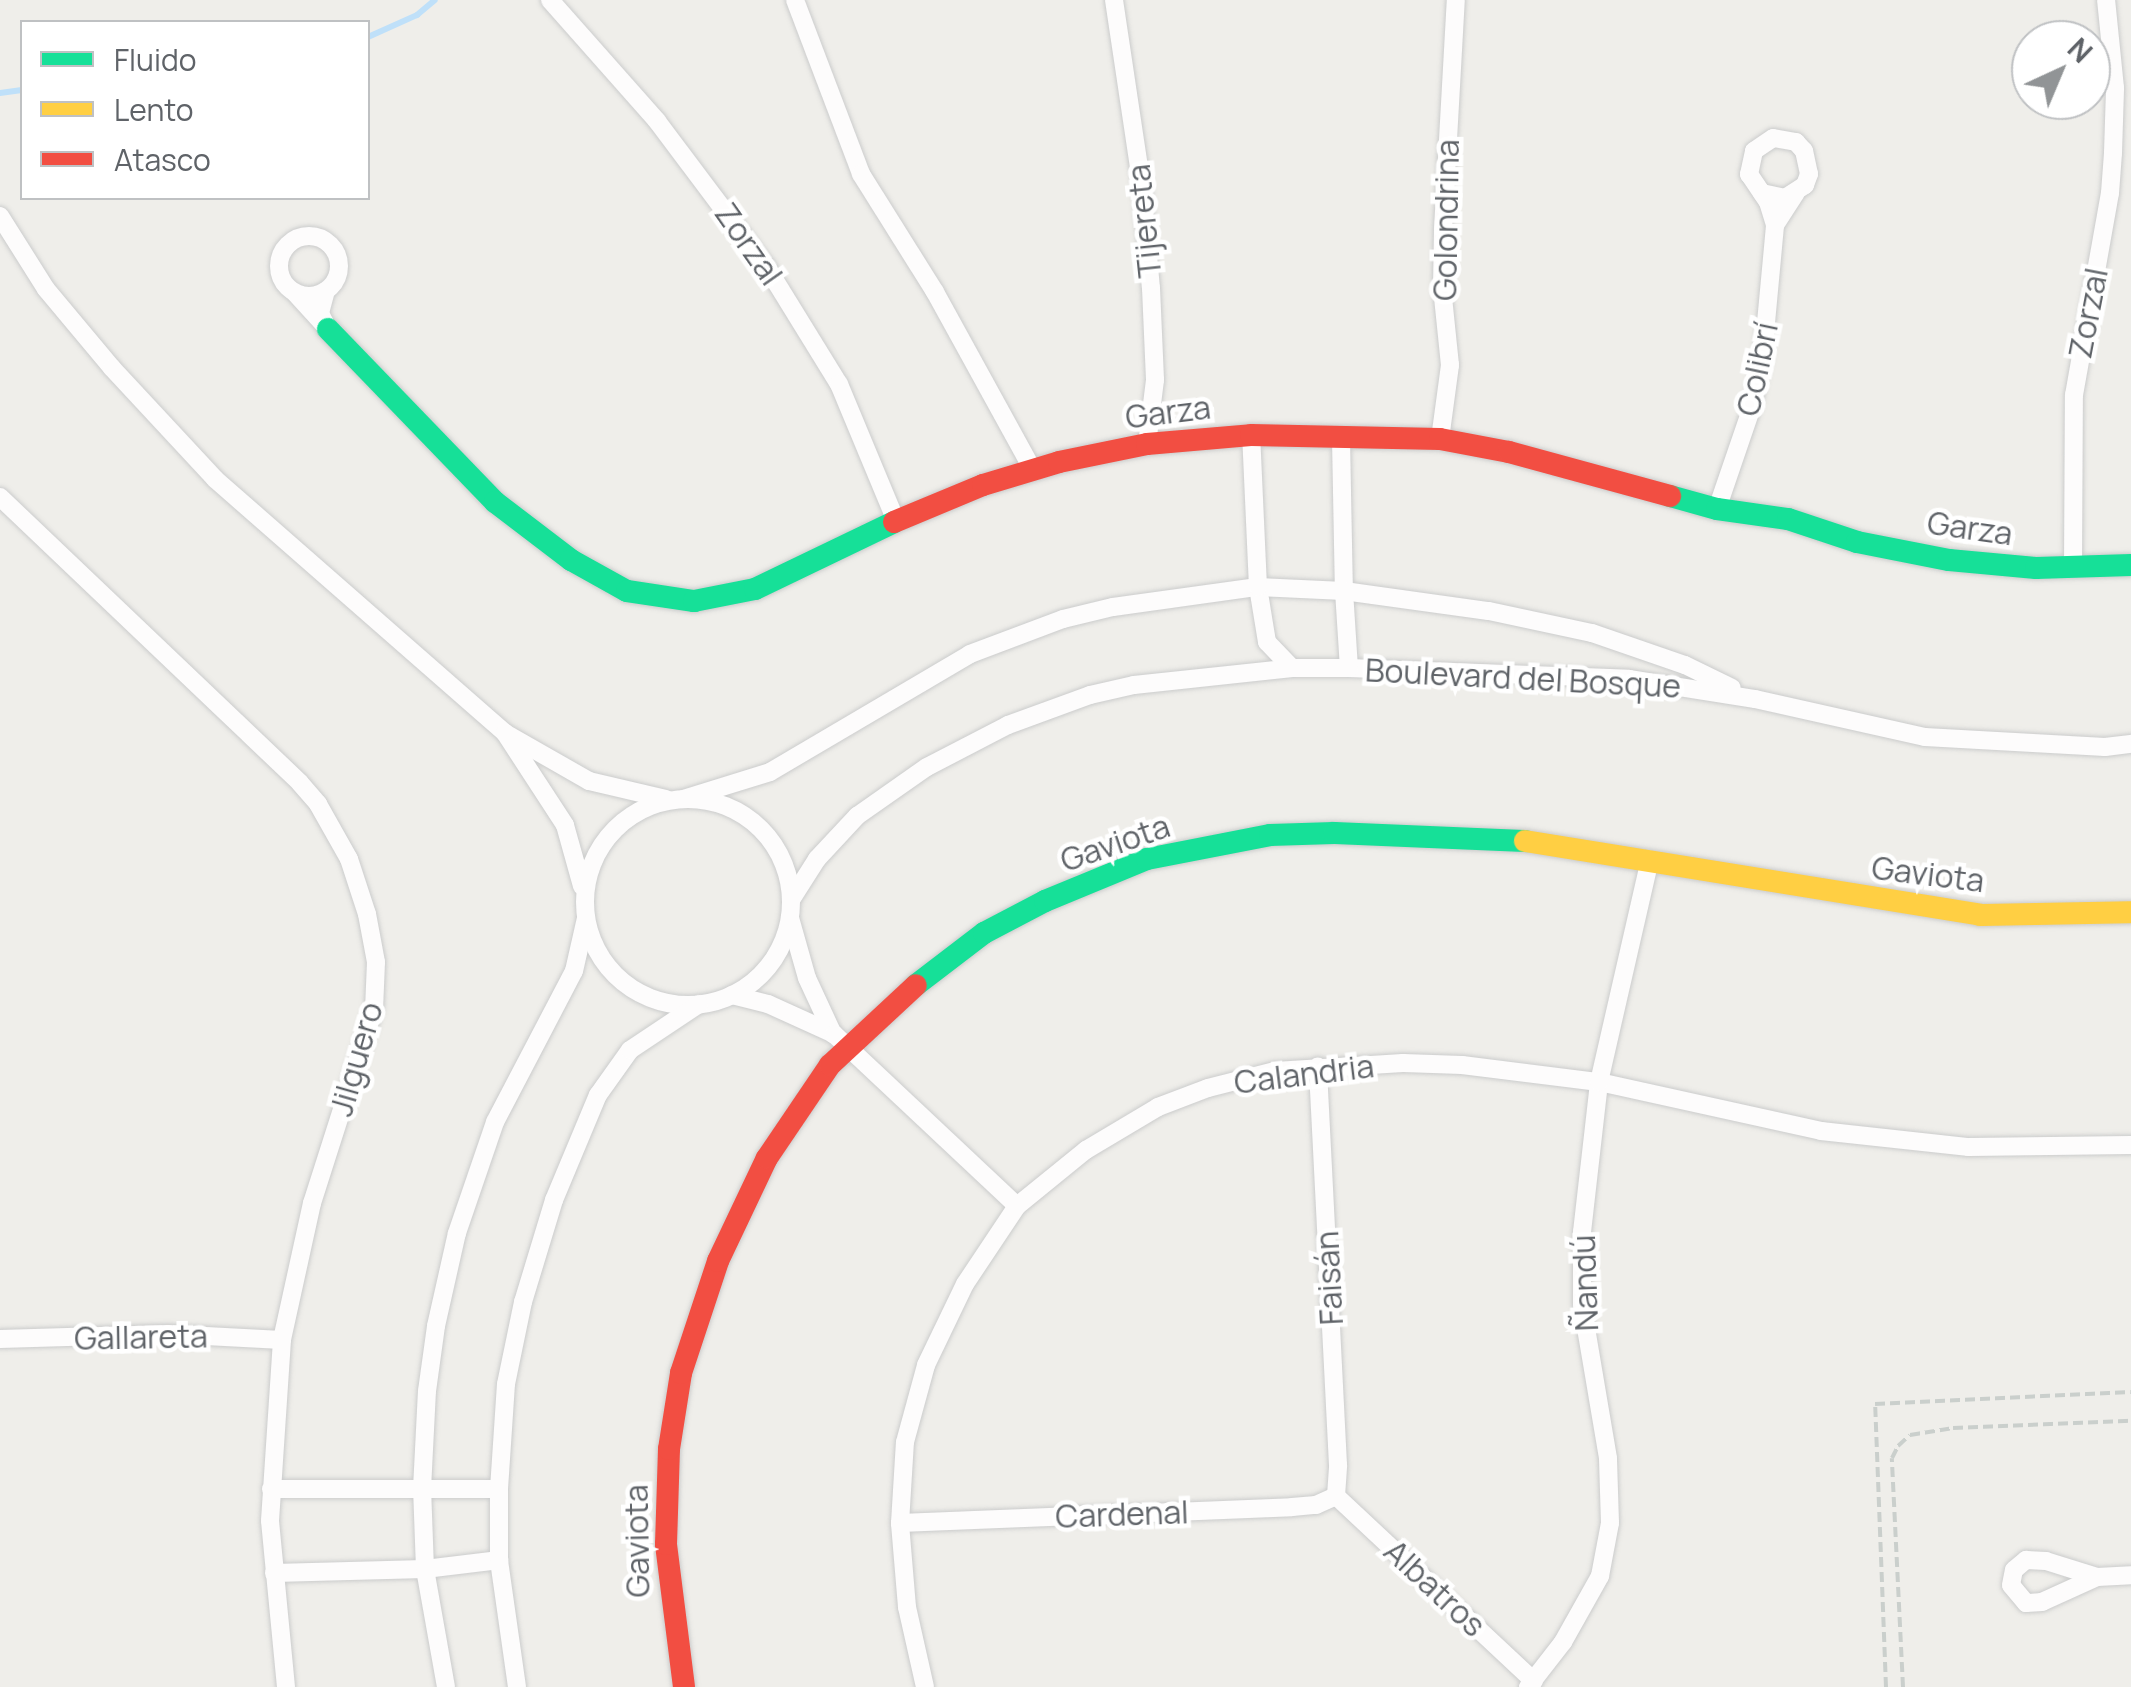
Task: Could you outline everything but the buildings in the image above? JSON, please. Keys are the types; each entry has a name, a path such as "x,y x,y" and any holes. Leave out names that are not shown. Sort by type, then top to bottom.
{"street":[{"name":"Zorzal","path":"550,0 657,121 766,266 838,384 896,521"},
{"path":"795,0 861,174 934,292 1033,470"},
{"name":"Tijereta","path":"1114,0 1140,170 1151,288 1154,380 1147,444"},
{"name":"Golondrina","path":"1440,439 1450,365 1442,288 1456,0"},
{"name":"Zorzal","path":"2073,568 2074,395 2113,154 2115,88 2106,0"},
{"path":"1773,138 1796,142 1804,151 1809,174 1775,225 1762,193 1754,185 1749,162 1762,142 1773,138"},
{"path":"1762,193 1786,198 1796,193"},
{"path":"0,216 46,288 124,381 215,479 505,733 589,781 719,804 751,820 784,864 806,978 841,1041"},
{"name":"Colibrí","path":"1718,509 1752,407 1763,355 1775,225"},
{"path":"303,236 319,238 337,254 339,271 320,312 328,329 283,282 278,266 283,250 303,236"},
{"path":"295,293 310,297 326,292"},
{"name":"Garza","path":"328,329 495,502 570,560 626,591 694,602 756,590 896,521 983,484 1147,444 1251,436 1440,439 1510,452 1718,509 1788,519 1857,542 1950,560 2073,568 2131,565"},
{"path":"1251,436 1258,587 1267,642 1292,668"},
{"path":"1341,438 1349,668"},
{"name":"Jilguero","path":"0,497 68,557 300,783 334,831 359,885 376,962 374,1009 312,1204 282,1340 270,1521 286,1687"},
{"path":"446,1687 425,1569 422,1489 426,1392 458,1233 495,1122 574,971 590,870 604,841 627,818 675,799 770,772 918,682 1018,635 1113,607 1258,587"},
{"name":"Boulevard del Bosque","path":"1258,587 1344,591 1489,611 1592,633 1685,665 1755,700"},
{"path":"517,1687 500,1560 498,1489 506,1384 514,1342 570,1156 598,1094 630,1050 699,1004 732,995 770,964 790,909 817,859 857,816 927,767 1008,726 1090,695 1134,684 1292,668"},
{"name":"Boulevard del Bosque","path":"1292,668 1629,680 1755,700 1924,737 2105,747 2131,744"},
{"path":"505,733 565,825 598,950 619,978 648,996 699,1004"},
{"name":"Gaviota","path":"684,1687 666,1544 670,1448 680,1373 718,1261 749,1191 841,1041 984,933 1044,902 1147,859 1270,836 1334,833 1548,842 1980,916 2131,912"},
{"name":"Ñandú","path":"1531,1684 1564,1642 1600,1576 1610,1523 1608,1458 1582,1305 1582,1232 1599,1082 1650,860"},
{"path":"732,995 768,1004 841,1041 1017,1206"},
{"name":"Calandria","path":"925,1687 907,1607 900,1523 905,1442 926,1364 971,1273 1017,1206 1086,1150 1158,1107 1230,1082 1318,1067 1462,1065 1599,1082 1821,1131 1969,1147 2131,1145"},
{"name":"Faisán","path":"1318,1067 1337,1493"},
{"name":"Gallareta","path":"0,1339 168,1334 282,1340"},
{"path":"270,1490 498,1489"},
{"name":"Cardenal","path":"900,1523 1292,1506 1316,1504 1337,1493"},
{"name":"Albatros","path":"1337,1493 1531,1684"},
{"path":"274,1573 425,1569 500,1560"},
{"path":"2097,1577 2131,1576"}],"path":[{"path":"1886,1687 1875,1404 2131,1392"},
{"path":"1903,1687 1892,1458 1898,1446 1910,1435 1953,1428 2131,1421"}],"waterway":[{"path":"370,36 417,15 435,0"},
{"path":"0,93 20,90"}],"traffic: fast":[{"path":"328,329 495,502 571,560 627,591 694,601 755,589 894,522"},
{"path":"1670,496 1717,509 1788,519 1857,542 1949,560 2036,568 2131,565"},
{"path":"916,985 984,933 1045,901 1147,859 1270,835 1334,833 1525,841"}],"traffic: slow":[{"path":"1525,841 1980,915 2131,912"}],"traffic: jam":[{"path":"894,522 983,485 1059,462 1147,444 1251,435 1440,439 1509,452 1670,496"},
{"path":"684,1687 666,1544 669,1449 681,1373 718,1261 767,1158 830,1065 916,985"}]}
